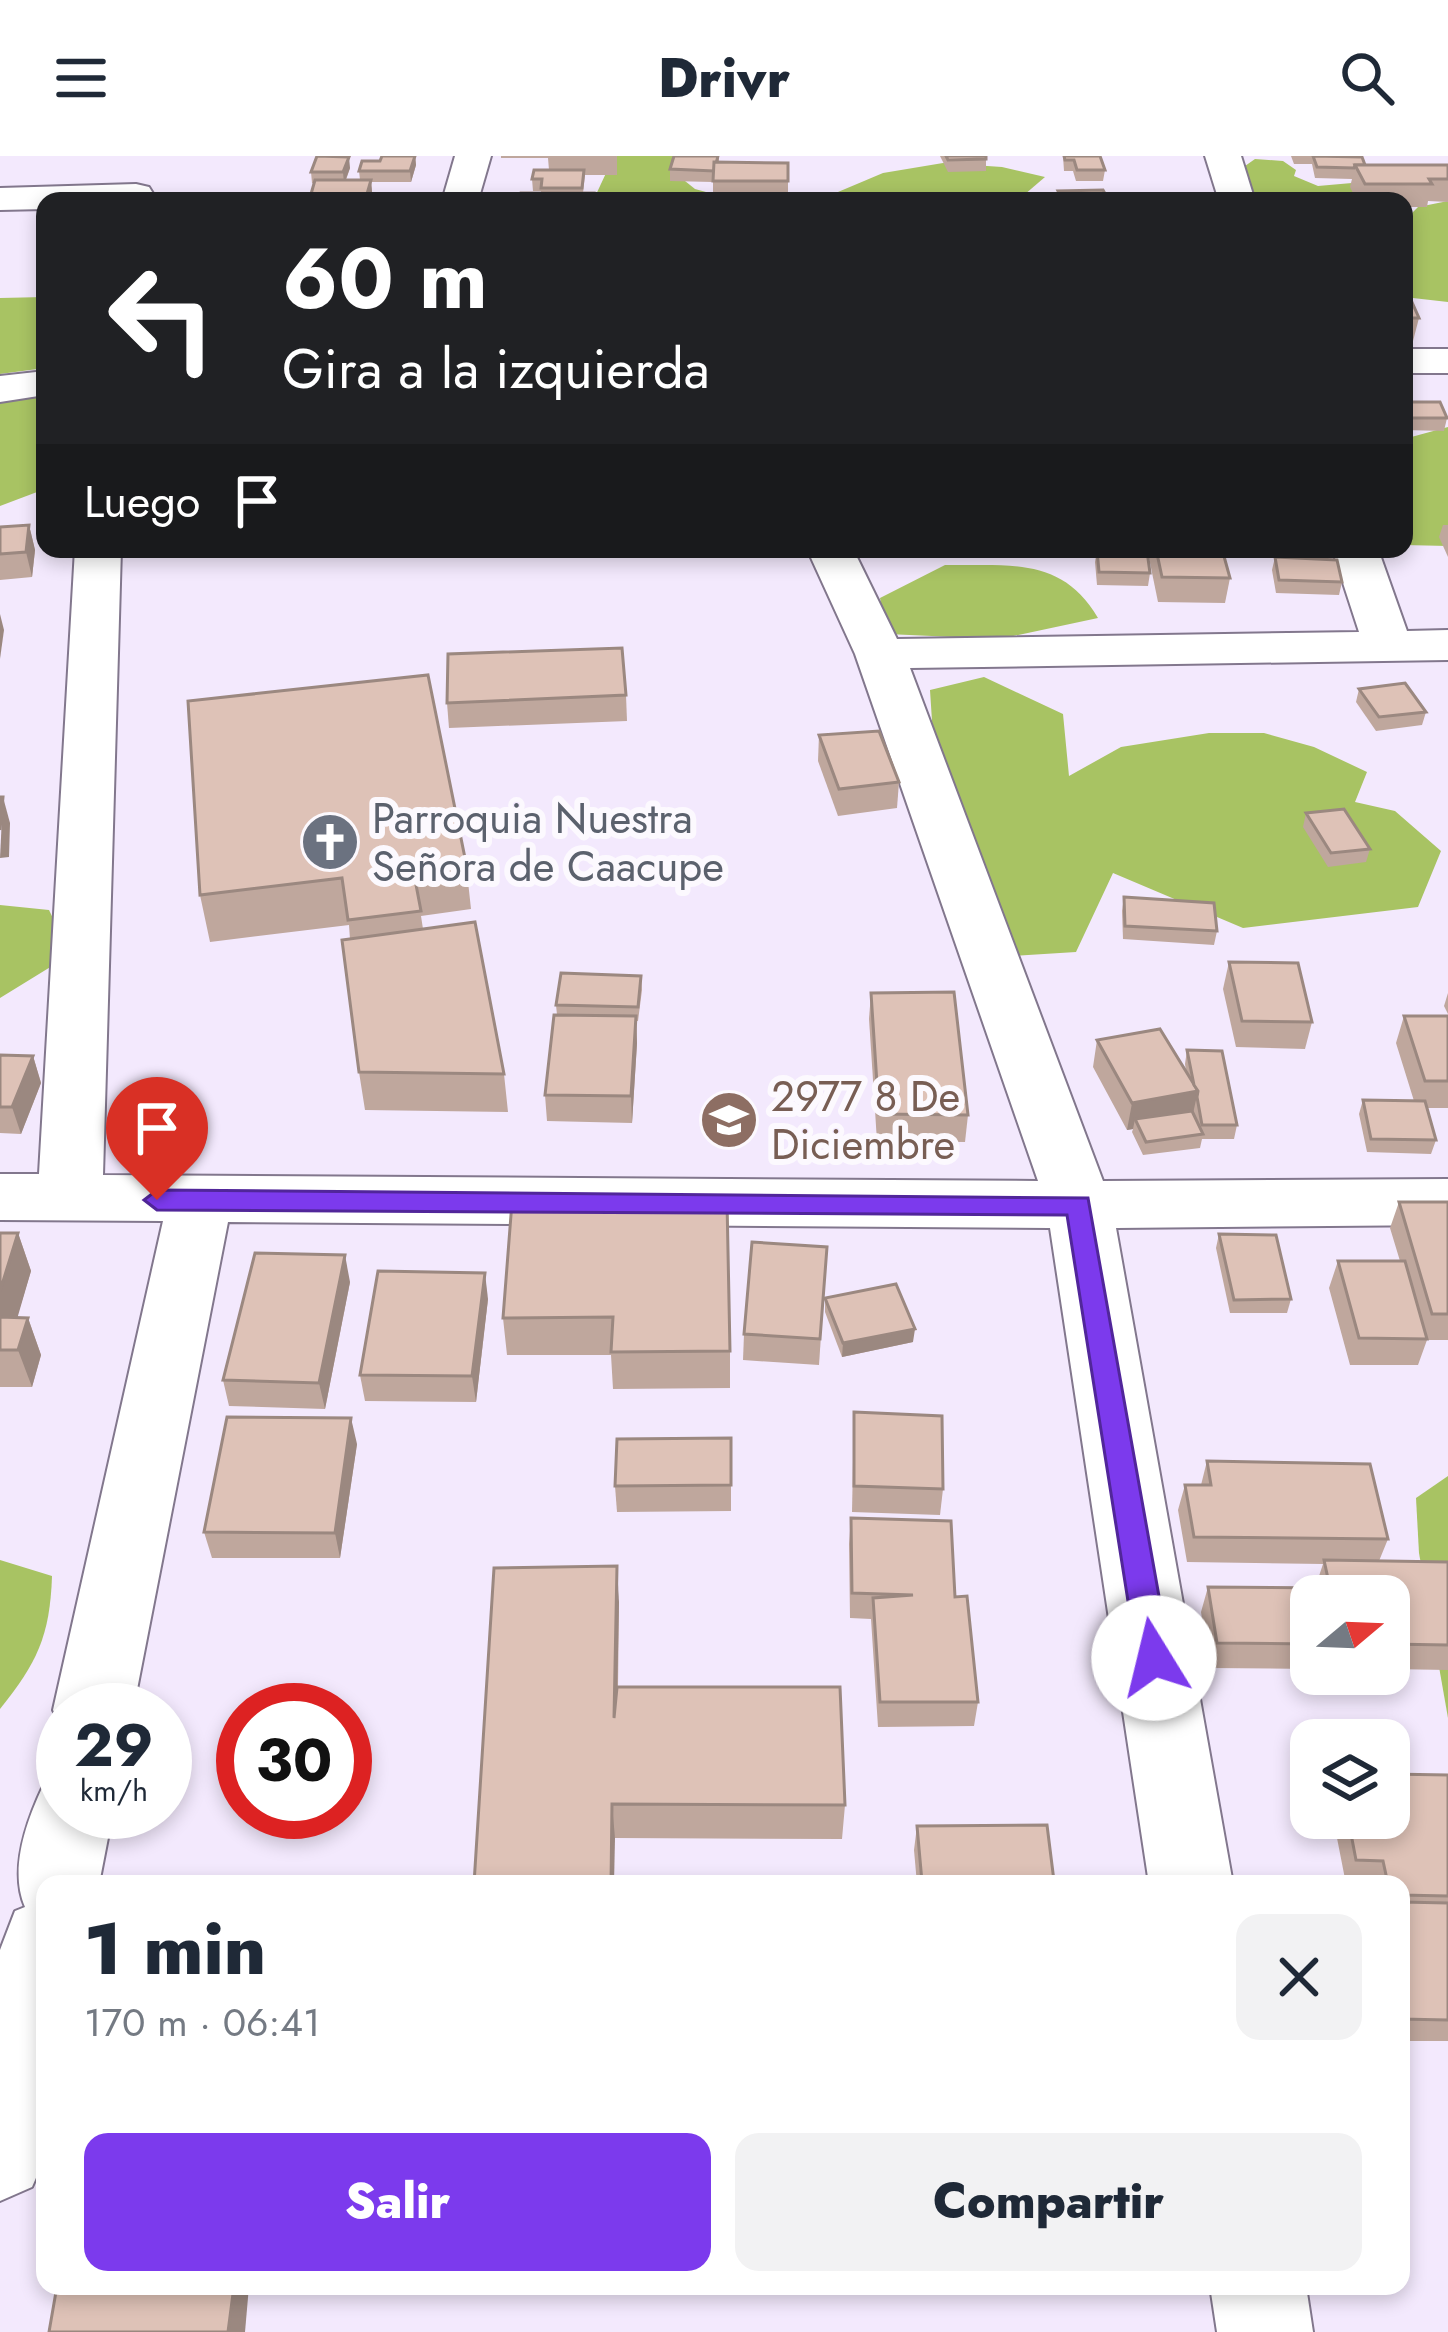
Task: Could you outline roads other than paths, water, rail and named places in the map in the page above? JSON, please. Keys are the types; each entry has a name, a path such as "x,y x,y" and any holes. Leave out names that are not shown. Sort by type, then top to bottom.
{"street":[{"path":"137,192 145,156"},
{"path":"463,192 473,156"},
{"path":"1223,156 1234,192"},
{"path":"0,199 36,199"},
{"path":"1413,361 1448,361"},
{"path":"0,389 36,384"},
{"path":"70,1198 98,558"},
{"path":"834,558 880,654 1078,1205 1190,1875"},
{"path":"1358,558 1388,645"},
{"path":"880,654 1448,645"},
{"path":"0,1197 1078,1205 1448,1202"},
{"path":"99,1683 200,1201"},
{"path":"59,1875 66,1839"},
{"path":"0,2155 36,1983"},
{"path":"1259,2295 1265,2332"}],"place":[{"name":"Parroquia Nuestra Señora de Caacupe","path":"330,842"},
{"name":"2977 8 De Diciembre","path":"729,1120"}]}
